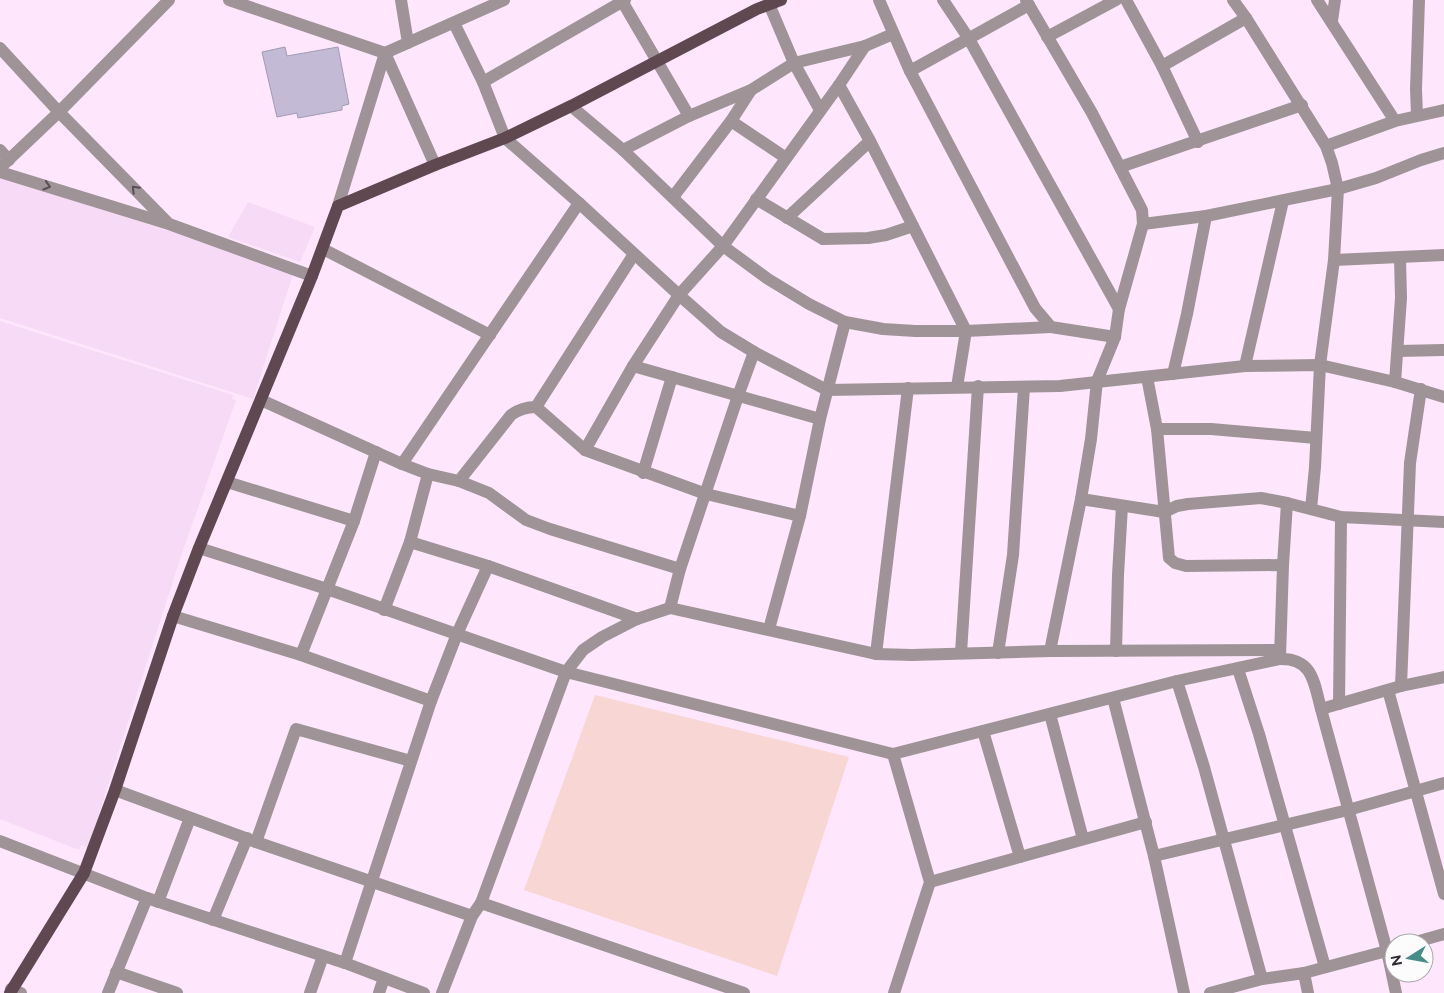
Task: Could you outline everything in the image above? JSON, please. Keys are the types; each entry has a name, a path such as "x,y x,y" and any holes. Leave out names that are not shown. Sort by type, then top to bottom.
{"main road":[{"path":"14,992 84,873 115,790 199,548 323,249 338,206 505,138 571,106 765,3"}],"street":[{"path":"0,150 5,164 169,0"},
{"path":"229,0 385,53 504,0"},
{"path":"401,0 408,43"},
{"path":"879,0 910,71 1035,308 1051,327"},
{"path":"943,0 969,39 1119,309"},
{"path":"1047,37 1116,0"},
{"path":"1126,0 1162,66 1198,142"},
{"path":"1233,0 1326,146 1338,189 1334,260 1320,365 1311,509"},
{"path":"1317,0 1395,121"},
{"path":"1332,22 1335,0"},
{"path":"1417,115 1419,0"},
{"path":"483,82 624,1 689,116"},
{"path":"910,71 969,39 1028,2 1092,113 1142,210 1143,224 1119,309 1115,337 1097,382 1091,439 1081,499 1050,650"},
{"path":"765,3 794,63 820,110"},
{"path":"1162,66 1246,18"},
{"path":"454,23 483,82 505,138 721,332 754,352 827,390 978,386 1024,387 1097,382 1245,366 1320,365 1395,382 1444,397"},
{"path":"623,150 689,116 751,90 794,63 865,46 893,34"},
{"path":"585,450 632,366 679,295 723,246 839,86 865,46"},
{"path":"0,48 59,112 169,224"},
{"path":"385,53 435,165"},
{"path":"338,206 385,53"},
{"path":"839,86 870,141 966,332 957,387"},
{"path":"673,197 731,121 751,90"},
{"path":"571,106 623,150 723,246 768,279 809,304 845,322 883,329 966,332 1051,327 1115,337"},
{"path":"1120,167 1302,106"},
{"path":"1326,146 1395,121 1444,110"},
{"path":"731,121 786,158"},
{"path":"787,218 870,141"},
{"path":"1143,224 1206,216 1338,189 1376,178 1444,153"},
{"path":"0,172 169,224 312,276"},
{"path":"756,199 817,237 832,240 868,238 913,226"},
{"path":"1245,366 1283,201"},
{"path":"402,464 579,203"},
{"path":"1173,374 1206,216"},
{"path":"323,249 490,335"},
{"path":"536,408 634,254"},
{"path":"1334,260 1444,255"},
{"path":"1395,382 1401,298 1400,258"},
{"path":"769,629 800,516 820,419 845,322"},
{"path":"1398,352 1444,350"},
{"path":"670,608 680,569 754,352"},
{"path":"632,366 820,419"},
{"path":"643,473 672,377"},
{"path":"1147,377 1156,429 1169,558 1175,563 1186,566 1283,565"},
{"path":"961,653 978,386"},
{"path":"998,653 1013,555 1024,387"},
{"path":"876,654 908,388"},
{"path":"1401,686 1410,463 1421,389"},
{"path":"261,400 402,464 428,474 459,481 489,493 526,520 680,569"},
{"path":"459,481 510,415 519,409 528,407 536,408 585,450 643,473 706,494 800,516"},
{"path":"1156,429 1211,429 1316,438"},
{"path":"301,655 354,520 376,452"},
{"path":"384,610 410,542 428,474"},
{"path":"226,482 354,520"},
{"path":"1081,499 1164,512 1177,506 1188,504 1261,498 1341,517 1444,522"},
{"path":"1280,654 1287,503"},
{"path":"1116,651 1122,506"},
{"path":"1339,704 1341,517"},
{"path":"410,542 488,566 636,618"},
{"path":"199,548 328,589 566,672 893,754 1177,681 1238,668 1280,654"},
{"path":"345,964 431,701 488,566"},
{"path":"442,993 472,916 481,903 566,672 583,650 602,638 636,618 670,608 876,654 912,655 1050,650 1280,654 1303,664 1309,670 1321,709 1348,810 1385,933"},
{"path":"174,616 301,655 431,701"},
{"path":"1238,668 1325,967"},
{"path":"1321,709 1401,686 1444,677"},
{"path":"1177,681 1204,767 1262,979"},
{"path":"1388,690 1444,894"},
{"path":"1113,698 1146,822 1184,993"},
{"path":"1050,714 1083,839"},
{"path":"212,920 251,840 296,729 411,761"},
{"path":"983,731 1020,857"},
{"path":"893,754 930,882 894,993"},
{"path":"1154,856 1348,810 1444,784"},
{"path":"115,790 372,883 472,916"},
{"path":"108,993 116,972 153,900 190,818"},
{"path":"930,882 1146,822"},
{"path":"0,841 153,900 323,956 424,993"},
{"path":"481,903 744,993"},
{"path":"1210,993 1262,979 1304,973 1384,952"},
{"path":"310,993 323,956"},
{"path":"116,972 177,993"},
{"path":"1304,973 1308,993"},
{"path":"379,993 384,978"}],"shaded area":[{"path":"0,177 294,271 253,399 0,318"},
{"path":"248,202 315,227 300,262 228,237"},
{"path":"0,321 233,395 232,399 236,400 181,556 88,848 81,845 79,850 0,819"},
{"path":"595,695 849,757 777,976 524,890"}],"building":[{"path":"285,47 287,56 338,47 349,104 342,106 342,110 298,118 297,113 277,117 262,52"}]}
